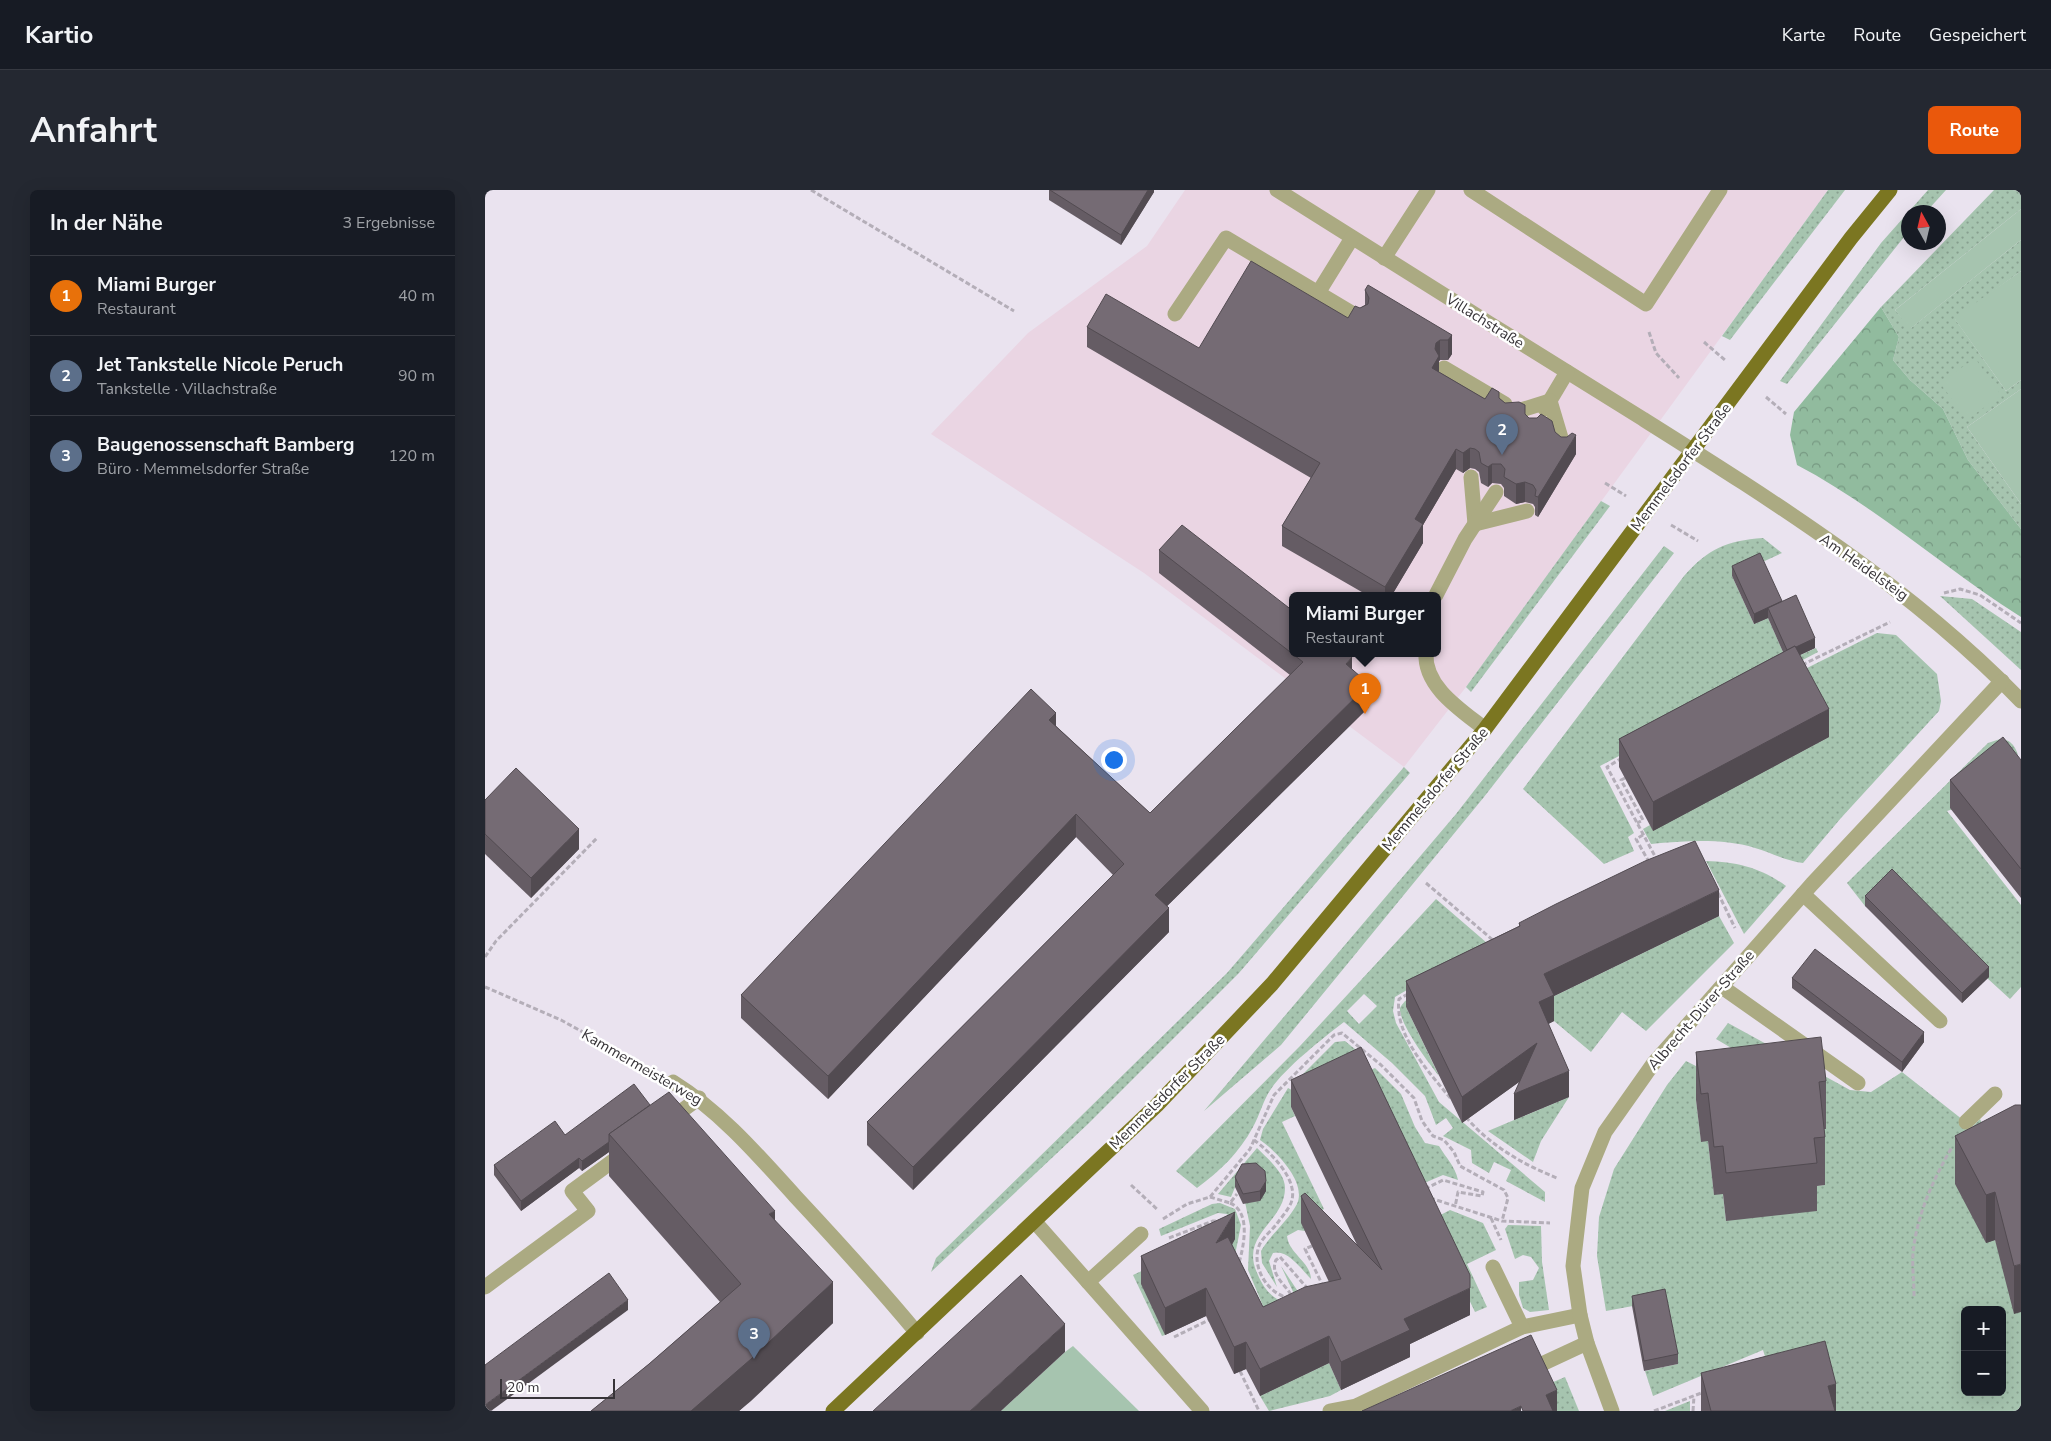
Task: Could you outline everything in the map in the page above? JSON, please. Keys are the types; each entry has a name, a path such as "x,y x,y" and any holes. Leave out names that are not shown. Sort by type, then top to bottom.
{"main road":[{"name":"Memmelsdorfer Straße","path":"833,1411 1157,1105 1272,984 1485,729 1890,190"}],"street":[{"name":"Villachstraße","path":"1277,190 1693,450"},
{"path":"1383,258 1428,190"},
{"path":"1471,190 1646,304 1720,190"},
{"path":"1175,314 1226,238 1360,318"},
{"path":"1318,293 1352,238"},
{"path":"1444,368 1513,413 1550,401"},
{"path":"1537,422 1567,372"},
{"path":"1550,401 1564,448"},
{"name":"Am Heidelsteig","path":"1693,450 1740,480 1917,604 2002,681 2021,701"},
{"path":"1471,477 1475,524"},
{"path":"1438,592 1475,524 1496,492"},
{"path":"1475,524 1527,510"},
{"path":"1426,657 1425,666 1443,695 1485,729"},
{"name":"Albrecht-Dürer-Straße","path":"1612,1411 1587,1343 1580,1314 1573,1266 1582,1188 1605,1132 1653,1064 1803,894 2002,681"},
{"path":"1803,894 1939,1021"},
{"path":"1722,987 1858,1083"},
{"name":"Kammermeisterweg","path":"673,1082 699,1098 752,1147 880,1288 917,1333"},
{"path":"1966,1122 1995,1094"},
{"path":"659,1127 699,1098"},
{"path":"485,1287 588,1211 572,1191 635,1144"},
{"path":"1035,1222 1146,1350 1202,1411"},
{"path":"1088,1282 1141,1234"},
{"path":"1493,1267 1522,1327"},
{"path":"1330,1411 1356,1406 1522,1327 1580,1314"},
{"path":"1516,1376 1587,1343"}],"path":[{"path":"811,190 1014,311"},
{"path":"1646,304 1649,332 1656,353 1679,378"},
{"path":"1799,666 1917,604 1960,589 1980,595 2021,623"},
{"path":"1624,757 1607,766 1657,860"},
{"path":"1625,778 1621,780 1643,820 1637,823"},
{"path":"1643,835 1636,839 1650,863"},
{"path":"485,958 496,941 597,838"},
{"path":"1426,882 1495,942 1487,947"},
{"path":"1717,893 1749,955"},
{"name":"Kammermeisterweg","path":"485,987 561,1020 673,1082"},
{"path":"1415,990 1399,999 1397,1011 1417,1054 1456,1105"},
{"path":"1210,1197 1254,1140 1274,1096 1334,1035 1342,1033 1377,1062 1414,1098 1422,1121 1433,1136 1444,1140 1454,1152 1460,1166 1504,1190 1508,1198 1503,1221"},
{"path":"1437,1082 1446,1078"},
{"path":"1462,1113 1475,1128 1508,1153 1543,1172 1582,1188"},
{"path":"1914,1296 1913,1254 1921,1211 1938,1172 1966,1122"},
{"path":"1254,1140 1267,1150 1283,1169 1292,1189 1291,1202 1260,1244 1257,1257 1261,1272 1269,1287 1277,1295 1290,1298 1290,1293 1277,1277 1275,1270 1276,1260 1280,1257 1285,1260 1306,1288 1311,1291"},
{"path":"1418,1193 1443,1180 1483,1192 1482,1196 1479,1197 1458,1192 1455,1207"},
{"path":"1131,1185 1166,1218"},
{"path":"1230,1203 1237,1194"},
{"path":"1426,1196 1455,1207 1503,1221 1578,1224"},
{"path":"1141,1234 1187,1204 1210,1197 1230,1203 1236,1206 1243,1218 1242,1253 1237,1267"},
{"path":"1168,1239 1217,1220 1225,1223 1226,1226"},
{"path":"1312,1246 1305,1249 1324,1288 1317,1291"},
{"path":"1317,1273 1325,1269"},
{"path":"1146,1350 1219,1316"},
{"path":"1240,1371 1259,1411"},
{"path":"1653,1411 1711,1389"},
{"path":"1693,1411 1694,1396"}],"shaded area":[{"path":"1185,190 1828,190 1466,687 1404,767 1144,573 931,434 1028,333 1147,246"}],"green space":[{"path":"1828,190 1845,190 1730,340 1722,336"},
{"path":"1928,190 1946,190 1932,205 1915,205"},
{"path":"1994,190 2021,190 2021,209 1895,310 1911,328 2021,240 2021,271 1955,319 2006,391 2021,380 2021,389 1967,427 2021,504 2021,529 1968,460 1943,409 1910,380 1893,360 1899,337 1881,307 1936,250 1946,250 1946,240"},
{"path":"2021,209 2021,240 1910,329 1895,310"},
{"path":"1901,220 1901,241 1787,384 1780,381 1881,243"},
{"path":"2021,271 2021,380 2006,391 1954,318"},
{"path":"1881,307 1899,337 1893,360 1910,380 1943,409 1968,460 2021,529 2021,617 1855,500 1797,465 1790,435 1794,412"},
{"path":"1975,358 2001,395 1967,420 1940,383"},
{"path":"2021,389 2021,504 1967,427"},
{"path":"1601,501 1610,506 1471,692 1466,687"},
{"path":"1763,538 1782,553 1732,576 1754,624 1768,618 1787,661 1816,648 1818,652 1600,766 1634,833 1628,837 1634,851 1604,864 1523,789 1693,566 1710,552 1728,544"},
{"path":"1664,546 1674,553 1484,797 1281,1045 1204,1111 1456,814"},
{"path":"1940,596 1972,599 2021,632 2021,670"},
{"path":"1877,633 1896,635 1937,674 1941,701 1939,711 1841,818 1803,863 1785,859 1755,848 1730,843 1690,841 1651,844 1643,829 1650,825 1653,830 1829,737 1795,674"},
{"path":"2000,739 2007,740 2016,749 2020,764 2021,788 1947,811 2021,905 2021,987 2010,999 1987,978 1865,906 1847,883 1988,743"},
{"path":"1404,767 1410,773 1239,973 1088,1124 931,1272 936,1258 1227,973"},
{"path":"1706,861 1749,867 1786,886 1744,934"},
{"path":"1436,899 1487,943 1395,997 1393,1011 1396,1023 1439,1102 1545,1192 1545,1202 1506,1181 1511,1170 1494,1162 1489,1173 1472,1163 1471,1150 1443,1136 1453,1128 1446,1118 1436,1125 1425,1096 1392,1063 1344,1022 1305,1054 1278,1081 1268,1093 1248,1136 1228,1161 1213,1175 1197,1188 1176,1171 1300,1046","holes":["1364,994 1377,1006 1359,1024 1347,1011"]},
{"path":"1719,916 1734,943 1646,1031 1622,1012 1591,1052 1554,1021 1544,1001"},
{"path":"1495,948 1406,1007 1439,1076 1406,1027 1400,1011 1401,1007 1405,1001"},
{"path":"1728,1023 1850,1090 1871,1092 1902,1072 1972,1127 1980,1119 2000,1161 1956,1184 1986,1242 1995,1240 2021,1312 2021,1411 1830,1411 1768,1366 1763,1350 1653,1396 1645,1371 1678,1364 1665,1300 1606,1311 1597,1256 1599,1217 1614,1169 1667,1085 1686,1061 1749,1093 1696,1100 1701,1141 1708,1141 1714,1194 1723,1194 1726,1221 1814,1186 1825,1185 1819,1130 1826,1129 1799,1088 1716,1039"},
{"path":"1345,1041 1361,1054 1299,1078 1335,1042"},
{"path":"1375,1068 1401,1094 1415,1127 1425,1143 1439,1146 1453,1166 1458,1180 1443,1175 1415,1187 1361,1074"},
{"path":"1288,1088 1309,1099 1291,1107 1295,1116 1282,1122 1324,1209 1304,1219 1305,1231 1298,1230 1287,1236 1291,1248 1307,1267 1311,1279 1289,1257 1284,1254 1273,1253 1269,1261 1277,1287 1262,1263 1261,1251 1297,1204 1298,1186 1281,1159 1260,1140 1263,1129"},
{"path":"1569,1097 1541,1141 1533,1162 1488,1131"},
{"path":"1257,1148 1279,1171 1285,1188 1283,1200 1278,1211 1258,1239 1254,1249 1253,1261 1260,1280 1272,1295 1286,1304 1295,1296 1281,1266 1303,1299 1273,1330 1248,1270 1250,1226 1245,1202 1254,1202 1262,1197 1236,1185 1231,1197 1218,1194"},
{"path":"1220,1203 1235,1209 1241,1225 1234,1260 1219,1247 1231,1219 1227,1214 1218,1213 1161,1236 1159,1229 1212,1204"},
{"path":"1450,1210 1483,1223 1496,1250 1467,1264 1487,1307 1475,1312 1431,1220"},
{"path":"1508,1225 1541,1226 1542,1262 1549,1310 1530,1312 1523,1308 1519,1295 1519,1282 1533,1280 1539,1268 1531,1257 1523,1255 1515,1259 1505,1229"},
{"path":"1163,1261 1165,1335 1162,1336 1133,1275"},
{"path":"1073,1346 1139,1411 1001,1411 1065,1352"},
{"path":"1329,1363 1341,1390 1330,1396 1269,1411 1260,1396"},
{"path":"1565,1377 1579,1411 1546,1411 1544,1386"},
{"path":"1690,1401 1690,1411 1665,1411"}],"building":[{"path":"1050,190 1148,190 1121,235"},
{"path":"1251,261 1348,318 1355,306 1360,308 1368,304 1369,298 1365,290 1368,285 1452,335 1448,340 1440,340 1436,343 1435,349 1439,356 1432,368 1485,399 1492,388 1499,392 1499,398 1505,403 1519,402 1525,405 1525,414 1529,418 1537,418 1541,414 1552,421 1555,432 1561,437 1567,437 1572,433 1576,435 1538,497 1535,496 1536,490 1533,485 1525,482 1516,484 1504,477 1505,469 1501,464 1492,464 1488,467 1481,463 1479,452 1475,449 1470,448 1463,453 1456,449 1415,519 1423,524 1385,587 1282,526 1320,463 1087,327 1106,294 1199,348"},
{"path":"1182,525 1289,608 1289,651 1159,550"},
{"path":"1760,553 1782,601 1754,614 1732,566"},
{"path":"1796,595 1815,638 1787,650 1768,608"},
{"path":"1795,646 1829,709 1653,802 1619,739"},
{"path":"1297,657 1352,657 1346,664 1369,684 1155,895 1169,908 913,1167 867,1122 1124,864 1076,814 828,1076 741,995 1031,689 1056,713 1049,720 1150,813 1303,662"},
{"path":"2003,737 2021,760 2021,869 1950,780"},
{"path":"516,768 579,829 531,878 485,834 485,800"},
{"path":"1695,841 1719,890 1544,974 1554,995 1539,1002 1569,1071 1514,1094 1537,1043 1462,1097 1406,981 1520,926 1519,923 1556,904 1645,861"},
{"path":"1892,869 1989,967 1962,993 1865,896"},
{"path":"1815,949 1924,1032 1902,1062 1792,978"},
{"path":"1821,1037 1826,1081 1819,1082 1825,1137 1814,1138 1817,1163 1726,1173 1723,1146 1714,1147 1708,1093 1701,1094 1696,1052"},
{"path":"1361,1047 1470,1275 1470,1288 1404,1319 1410,1330 1341,1362 1329,1336 1260,1369 1246,1342 1234,1347 1206,1288 1165,1308 1141,1256 1235,1212 1216,1243 1228,1237 1263,1307 1305,1287 1341,1279 1301,1196 1305,1193 1382,1270 1291,1080"},
{"path":"634,1084 650,1105 609,1134 609,1142 582,1161 579,1158 521,1201 494,1165 555,1121 565,1135"},
{"path":"669,1092 775,1211 769,1214 833,1282 751,1359 691,1411 591,1411 649,1364 741,1284 609,1134"},
{"path":"2015,1105 2021,1105 2021,1264 2014,1266 1995,1192 1986,1195 1955,1136"},
{"path":"1256,1163 1265,1171 1266,1181 1260,1191 1243,1194 1235,1177 1242,1164"},
{"path":"609,1273 628,1300 485,1405 485,1365"},
{"path":"1021,1275 1065,1324 970,1411 873,1411"},
{"path":"1665,1289 1678,1354 1644,1361 1632,1296"},
{"path":"1531,1335 1557,1390 1546,1395 1553,1411 1523,1411 1521,1406 1510,1411 1362,1411"},
{"path":"1825,1341 1836,1384 1828,1386 1835,1411 1711,1411 1701,1373"}],"place":[{"name":"Jet Tankstelle Nicole Peruch","path":"1502,455"},
{"name":"Miami Burger","path":"1365,714"},
{"name":"Baugenossenschaft Bamberg","path":"754,1359"}]}
